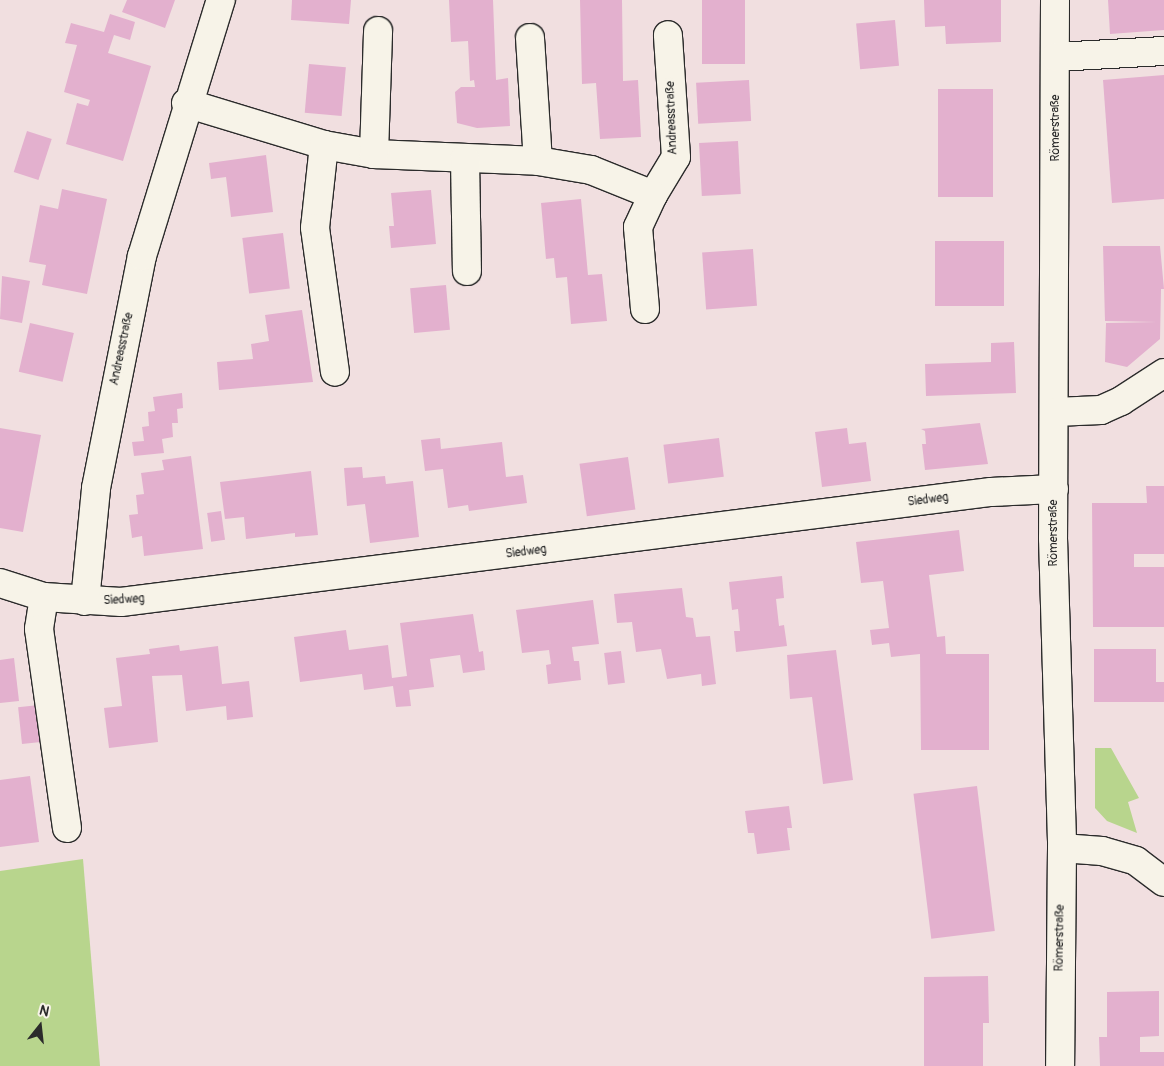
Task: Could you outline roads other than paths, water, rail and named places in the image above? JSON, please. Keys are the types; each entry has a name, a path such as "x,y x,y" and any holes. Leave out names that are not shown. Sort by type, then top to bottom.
{"street":[{"name":"Andreasstraße","path":"85,601 96,488 113,390 142,256 186,103 220,0"},
{"name":"Römerstraße","path":"1056,0 1054,489 1062,848 1060,1066"},
{"path":"374,154 378,31"},
{"name":"Andreasstraße","path":"644,309 638,227 653,195 676,157 668,35"},
{"path":"530,38 538,161"},
{"path":"1056,58 1164,51"},
{"path":"186,103 324,145 374,154 538,161 591,170 653,195"},
{"path":"324,145 315,228 335,372"},
{"path":"465,159 467,272"},
{"path":"1055,412 1101,410 1121,401 1164,373"},
{"name":"Siedweg","path":"0,583 44,597 121,602 991,492 1054,489"},
{"path":"44,597 39,629 67,828"},
{"path":"1062,848 1102,851 1136,861 1161,875"}]}
